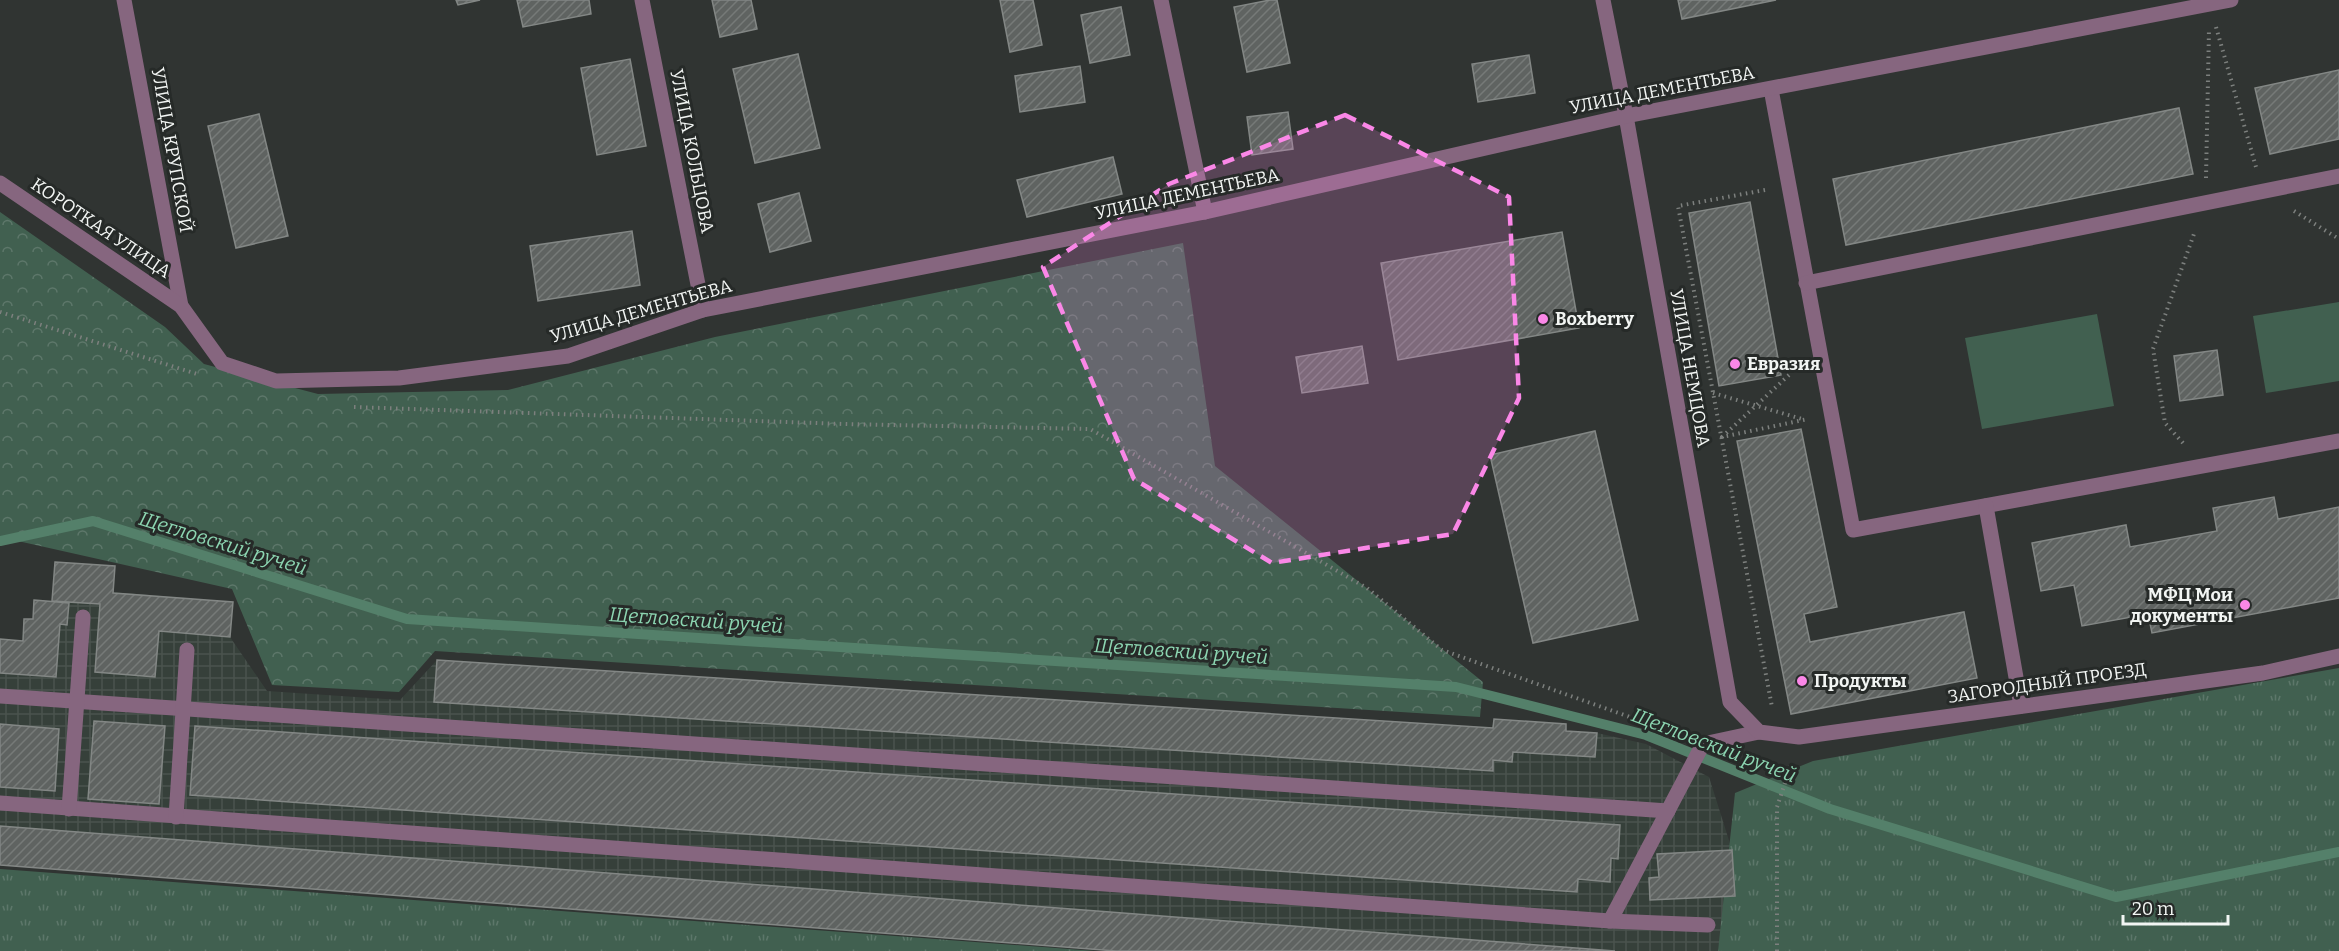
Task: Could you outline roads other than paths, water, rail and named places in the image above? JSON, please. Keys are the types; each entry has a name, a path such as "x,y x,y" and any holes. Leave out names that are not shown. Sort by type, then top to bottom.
{"street":[{"name":"УЛИЦА КРУПСКОЙ","path":"124,0 181,306"},
{"name":"УЛИЦА КОЛЬЦОВА","path":"642,0 703,310"},
{"path":"1161,0 1205,212"},
{"name":"УЛИЦА НЕМЦОВА","path":"1603,0 1626,116 1730,702 1759,732"},
{"name":"УЛИЦА ДЕМЕНТЬЕВА","path":"181,306 222,363 276,381 399,378 568,356 703,310 1205,212 1626,116 2231,0"},
{"path":"1771,88 1853,530 2339,441"},
{"path":"1806,283 2339,176"},
{"name":"КОРОТКАЯ УЛИЦА","path":"0,183 181,306"},
{"path":"1986,506 2021,706"},
{"path":"69,808 83,617"},
{"path":"176,817 187,651"},
{"name":"ЗАГОРОДНЫЙ ПРОЕЗД","path":"1668,811 1703,745 1759,732 1800,737 2263,673 2339,656"},
{"path":"0,696 1668,811 1610,921"},
{"path":"0,802 176,817 1610,921 1708,925"}],"waterway":[{"name":"Щегловский ручей","path":"0,541 93,521 407,619 1456,687 1646,735 1830,809 2116,897 2339,852"}],"place":[{"name":"Boxberry","path":"1543,319"},
{"name":"Евразия","path":"1735,364"},
{"name":"МФЦ Мои документы","path":"2245,605"},
{"name":"Продукты","path":"1802,681"}]}
